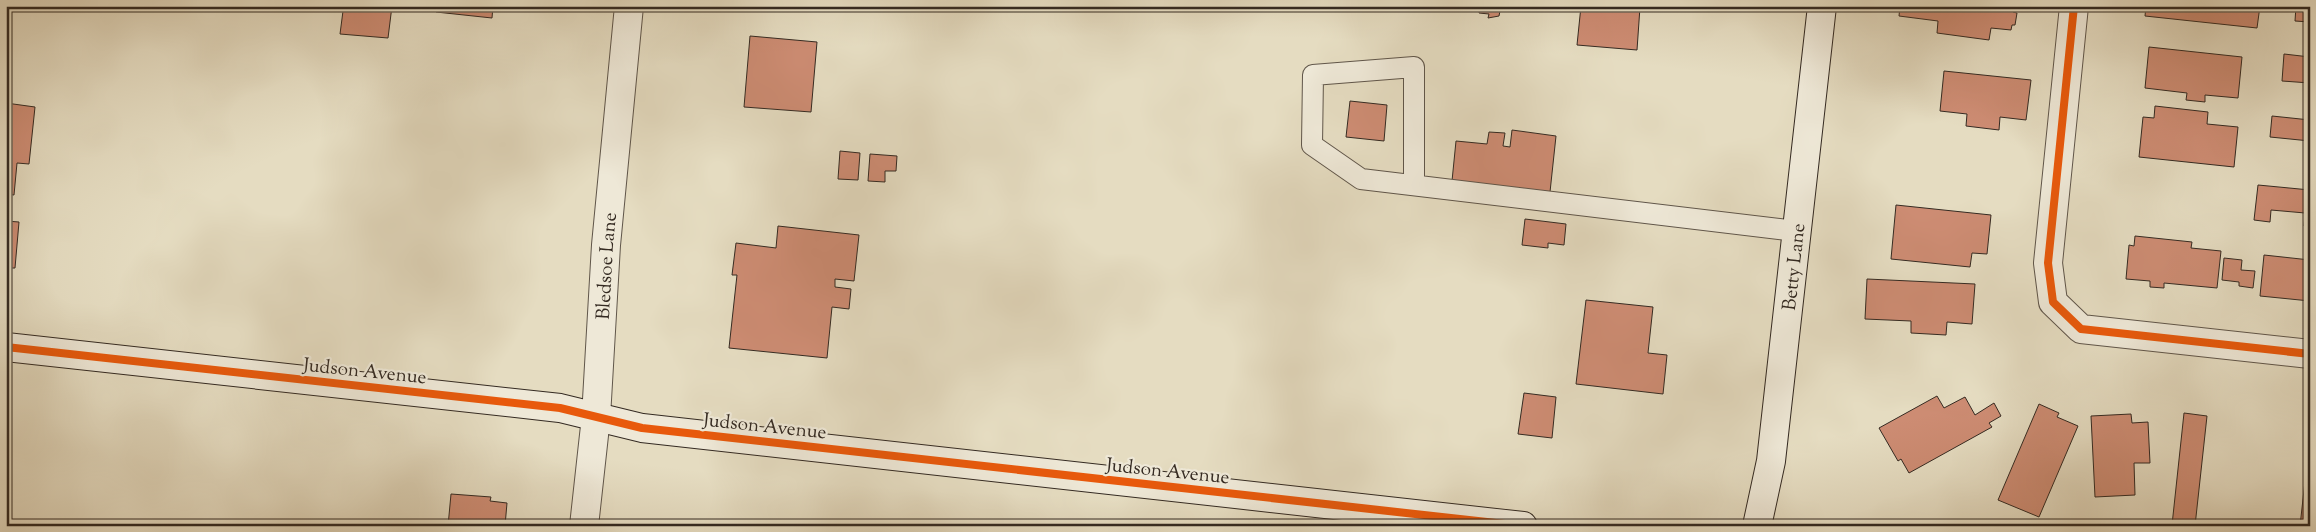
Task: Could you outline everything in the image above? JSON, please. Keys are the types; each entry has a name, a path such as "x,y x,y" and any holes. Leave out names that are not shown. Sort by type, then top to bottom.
{"street":[{"name":"Bledsoe Lane","path":"584,526 596,417 606,245 629,6"},
{"name":"Betty Lane","path":"1757,526 1771,461 1822,6"},
{"path":"2074,6 2048,263 2053,302 2081,329 2310,354"},
{"name":"Judson Avenue","path":"6,347 560,408 642,428 1523,526"}],"lane":[{"path":"1414,185 1414,67 1313,74 1312,145 1360,179 1796,231"}],"building":[{"path":"322,6 392,6 388,38 340,34 343,11 322,8"},
{"path":"436,6 493,6 492,18 436,12"},
{"path":"1480,6 1501,6 1499,16 1488,18 1489,14 1479,13"},
{"path":"1581,6 1676,6 1676,10 1640,7 1637,50 1577,45"},
{"path":"1900,6 2006,6 2014,7 2013,12 2017,13 2015,25 2012,25 2011,30 1991,28 1989,40 1937,33 1938,21 1899,16"},
{"path":"2146,6 2260,6 2257,28 2145,16"},
{"path":"2296,6 2310,6 2310,22 2295,21"},
{"path":"750,36 817,42 811,112 744,107"},
{"path":"2149,47 2242,57 2238,98 2205,95 2205,102 2186,100 2187,93 2145,88"},
{"path":"2284,54 2310,57 2310,83 2282,81"},
{"path":"1944,71 2031,80 2026,120 2000,117 1999,130 1966,126 1967,114 1940,111"},
{"path":"1350,101 1387,105 1384,141 1346,137"},
{"path":"6,103 35,107 29,164 17,163 14,195 6,194"},
{"path":"2155,106 2208,112 2207,124 2238,127 2234,167 2139,157 2143,117 2154,118"},
{"path":"2272,116 2310,120 2310,141 2270,137"},
{"path":"1512,130 1556,136 1550,192 1452,181 1456,141 1487,144 1489,132 1505,133 1503,146 1510,147"},
{"path":"840,151 860,153 858,180 838,179"},
{"path":"870,154 897,156 896,171 885,171 885,182 868,181"},
{"path":"2258,185 2310,190 2310,226 2304,226 2305,213 2271,210 2270,222 2254,220"},
{"path":"1896,205 1991,215 1987,254 1972,253 1970,267 1891,259"},
{"path":"1525,219 1566,224 1564,245 1548,243 1548,248 1522,245"},
{"path":"6,221 19,222 15,268 6,268"},
{"path":"778,226 859,235 854,281 835,279 835,287 851,289 849,309 832,307 827,358 729,348 737,275 732,275 736,243 776,248"},
{"path":"2135,236 2192,242 2191,248 2221,251 2217,288 2164,283 2164,288 2150,287 2150,281 2126,279 2129,245 2134,246"},
{"path":"2264,255 2310,260 2310,301 2260,296"},
{"path":"2224,258 2242,260 2241,270 2255,271 2253,288 2239,286 2239,282 2222,280"},
{"path":"1867,279 1975,284 1972,324 1947,322 1946,335 1911,333 1911,321 1865,319"},
{"path":"1586,300 1653,307 1648,353 1667,355 1663,394 1576,384"},
{"path":"1524,393 1556,397 1552,438 1518,434"},
{"path":"1937,396 1944,408 1965,397 1975,415 1994,403 2001,416 1989,423 1992,427 1909,473 1901,459 1898,461 1879,428"},
{"path":"2039,404 2059,413 2057,417 2078,426 2039,517 1998,500"},
{"path":"2184,413 2207,416 2195,526 2172,525"},
{"path":"2131,414 2132,423 2148,422 2150,463 2134,463 2135,495 2095,497 2091,416"},
{"path":"2310,436 2310,526 2300,526"},
{"path":"451,494 491,497 490,501 507,503 505,526 448,526"}],"cycle path":[{"path":"2074,6 2048,263 2053,302 2081,329 2310,354"},
{"path":"6,347 560,408 642,428 1523,526"}]}
